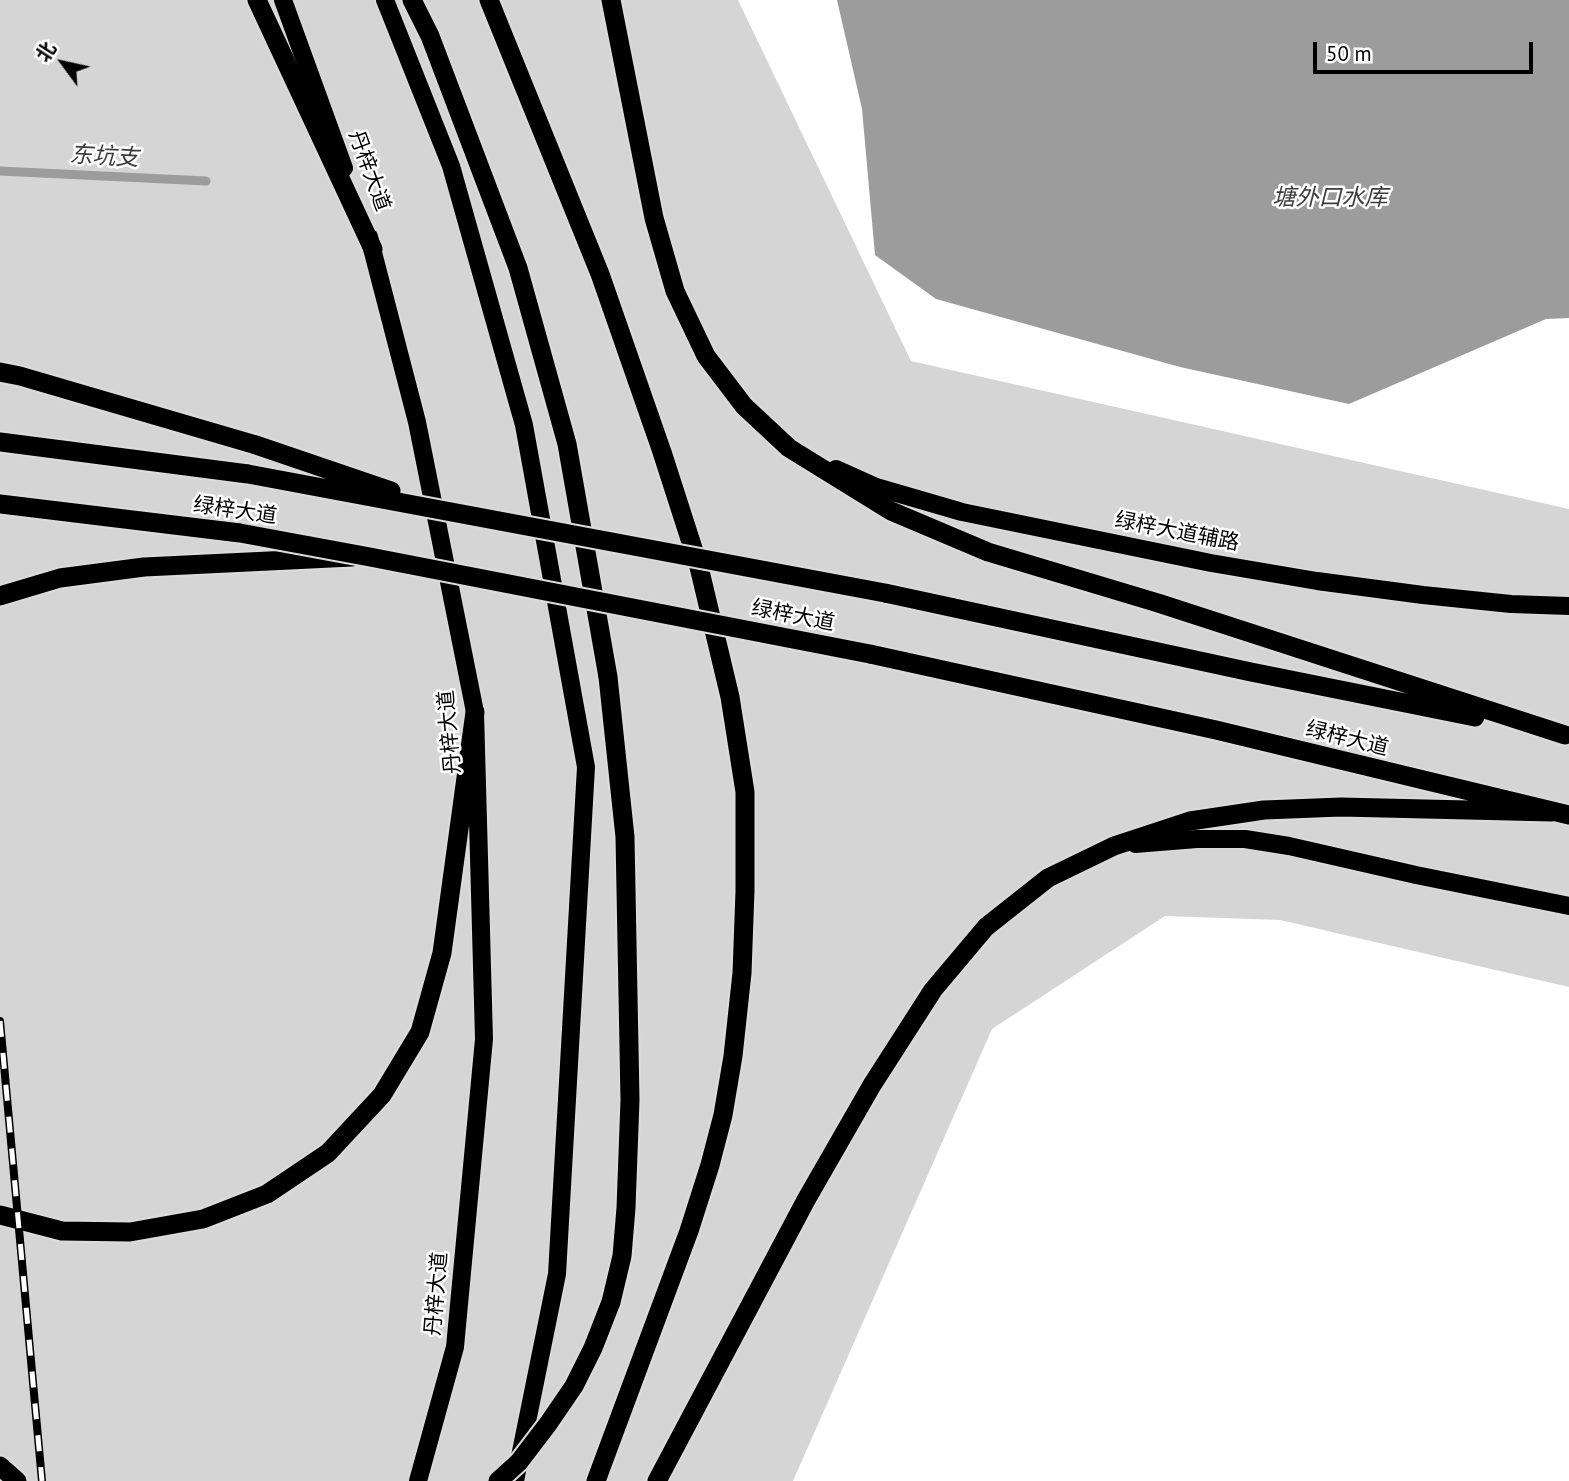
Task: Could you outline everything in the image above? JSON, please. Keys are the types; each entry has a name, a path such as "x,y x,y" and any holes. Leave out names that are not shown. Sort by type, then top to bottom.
{"highway":[{"path":"257,0 373,248"},
{"path":"412,0 430,36 517,268 567,444 608,677 625,851 630,1100 622,1256 611,1302 593,1348 573,1386 519,1462 498,1481"},
{"path":"489,0 600,274 662,452 699,567 730,697 745,792 742,973 723,1115 689,1231 596,1481"},
{"path":"611,0 654,218 675,291 706,356 744,406 789,448 891,511 988,552 1158,603 1567,735"},
{"path":"0,372 256,445 462,514"},
{"name":"绿梓大道","path":"0,442 248,474 885,593 1251,672 1567,735"},
{"name":"绿梓大道","path":"0,504 240,533 870,654 1216,730 1561,813"},
{"path":"0,596 60,578 144,567 370,557"},
{"path":"0,1215 62,1231 130,1233 203,1219 267,1194 328,1153 382,1095 420,1032 442,953 475,712"},
{"path":"657,1481 806,1200 873,1085 933,990 986,927 1048,878 1114,846 1189,821 1264,810 1341,807 1561,813"},
{"path":"0,1466 18,1481"}],"main road":[{"name":"丹梓大道","path":"283,0 373,248 417,422 475,712 484,1039 455,1347 418,1481"},
{"path":"385,0 451,166 524,425 586,767 557,1274 515,1481"},
{"name":"绿梓大道辅路","path":"789,448 876,487 962,512 1211,563 1423,595 1511,604 1569,606"},
{"path":"1114,846 1197,839 1245,839 1569,906"}],"shaded area":[{"path":"0,0 738,0 911,361 1569,509 1569,987 1280,920 1165,916 992,1029 793,1481 0,1481"}],"water":[{"name":"塘外口水库","path":"837,0 1569,0 1569,318 1546,319 1349,404 1180,367 936,299 875,255 862,109"}],"waterway":[{"name":"东坑支","path":"0,171 206,181"}],"railway":[{"path":"0,1021 42,1481"}]}
